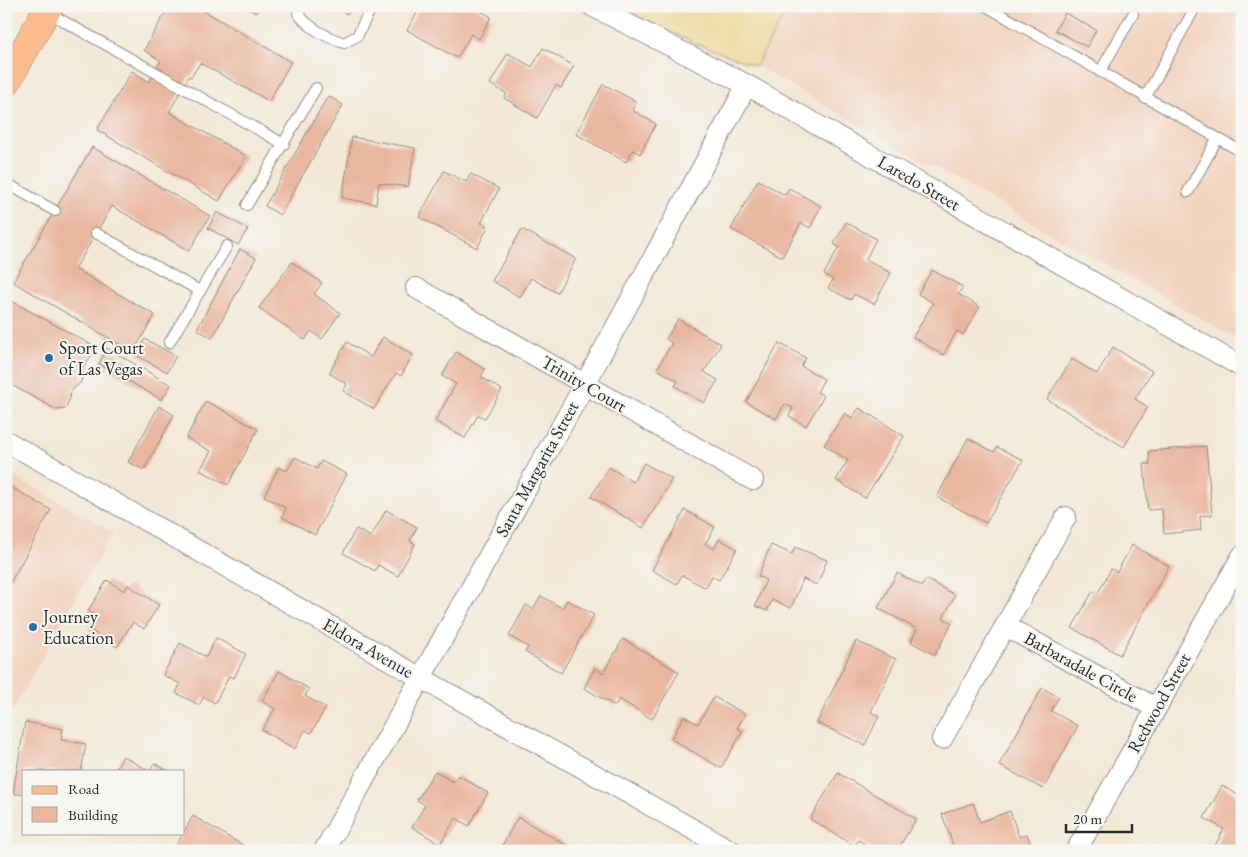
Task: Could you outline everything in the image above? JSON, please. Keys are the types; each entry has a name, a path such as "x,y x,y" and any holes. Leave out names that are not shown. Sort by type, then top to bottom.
{"main road":[{"path":"6,83 48,9"}],"street":[{"name":"Laredo Street","path":"592,6 747,85 1242,367"},
{"name":"Santa Margarita Street","path":"324,851 585,384 747,85"},
{"name":"Trinity Court","path":"416,288 753,480"},
{"name":"Eldora Avenue","path":"6,441 421,678 732,851"},
{"name":"Barbaradale Circle","path":"942,738 1066,517"},
{"name":"Redwood Street","path":"1076,851 1242,556"},
{"name":"Barbaradale Circle","path":"1005,626 1156,708"}],"lane":[{"path":"300,6 298,13 302,20 334,40 344,43 357,36 372,6"},
{"path":"986,6 1003,11 1100,72 1242,152"},
{"path":"1145,98 1196,6"},
{"path":"48,9 284,144"},
{"path":"1100,72 1133,14"},
{"path":"247,205 316,88"},
{"path":"1188,192 1217,139"},
{"path":"6,183 55,210"},
{"path":"96,233 200,291"},
{"path":"169,343 227,246"}],"shaded area":[{"path":"789,6 1242,6 1242,342 756,66"},
{"name":"Journey Education","path":"6,472 113,532 6,722"}],"sand":[{"path":"616,6 789,6 756,66 695,43"}],"building":[{"path":"169,6 196,6 291,62 269,101 200,63 191,77 189,76 169,112 246,156 219,201 97,130 132,71 149,82 161,61 144,50"},
{"path":"244,6 260,6 256,13"},
{"path":"334,6 352,6 347,14"},
{"path":"421,6 473,6 491,17 479,39 471,34 457,58 407,30"},
{"path":"1065,13 1096,30 1087,47 1055,30"},
{"path":"543,48 574,66 561,88 556,85 537,118 504,98 507,94 490,84 508,53 532,67"},
{"path":"603,84 637,102 632,110 656,124 640,154 633,150 626,162 576,134"},
{"path":"328,96 343,105 280,215 265,206"},
{"path":"352,137 415,148 408,187 379,183 376,204 342,198"},
{"path":"92,147 210,216 189,251 112,206 75,269 155,315 133,352 13,282"},
{"path":"444,171 466,182 471,174 499,189 481,223 488,227 477,248 419,217"},
{"path":"758,180 785,195 789,188 821,206 810,228 801,223 782,257 731,229"},
{"path":"217,212 248,229 238,245 208,228"},
{"path":"846,222 876,239 866,259 891,273 874,304 854,294 851,300 828,288 833,280 824,274 839,247 834,244"},
{"path":"522,229 576,259 557,293 531,278 520,297 492,281"},
{"path":"240,249 256,258 212,338 197,329"},
{"path":"292,262 322,283 314,294 340,313 322,339 311,331 305,340 259,308"},
{"path":"932,270 963,287 958,294 980,307 963,335 957,331 943,355 913,337 933,303 918,294"},
{"name":"Sport Court of Las Vegas","path":"6,298 97,348 83,368 81,382 72,390 65,409 57,410 6,382"},
{"path":"678,319 721,344 704,372 718,380 704,403 675,386 678,381 657,369 672,343 666,339"},
{"path":"383,337 413,355 401,376 396,373 374,409 343,391 347,384 329,373 347,342 371,357"},
{"path":"145,339 176,356 167,372 136,355"},
{"path":"779,343 806,358 801,366 824,379 817,392 824,396 806,426 789,416 793,408 785,404 776,419 746,402"},
{"path":"1113,347 1152,371 1135,399 1148,407 1124,447 1047,399 1072,359 1097,374"},
{"path":"107,348 171,385 162,400 99,364"},
{"path":"456,352 485,369 481,377 502,390 485,418 478,415 465,438 435,421 456,384 442,376"},
{"path":"206,401 258,429 228,485 200,470 211,451 186,438"},
{"path":"159,406 174,415 144,470 128,462"},
{"path":"859,408 904,436 865,498 836,480 848,460 824,445 845,413 852,418"},
{"path":"968,438 994,452 997,447 1023,460 986,523 937,497"},
{"path":"1206,446 1212,515 1200,516 1201,530 1164,534 1162,509 1148,510 1144,464 1150,464 1149,451"},
{"path":"295,457 317,469 321,461 347,474 315,535 282,517 286,508 264,496 279,467 287,471"},
{"path":"644,463 672,479 643,528 591,497 609,467 633,482"},
{"path":"6,484 51,510 10,583 6,581"},
{"path":"386,510 417,527 410,541 415,544 398,576 378,565 375,571 343,553 356,529 371,537"},
{"path":"685,510 715,527 705,544 714,549 719,539 737,549 719,580 712,576 706,588 682,575 677,584 652,570"},
{"path":"771,545 792,554 795,547 827,560 817,585 803,579 791,608 772,600 767,611 755,606 766,580 758,576"},
{"path":"1132,545 1169,566 1120,655 1072,628 1093,591 1098,593 1111,569 1117,572"},
{"path":"897,573 922,586 926,579 955,595 943,618 952,623 935,655 911,642 917,629 878,608"},
{"path":"107,580 124,591 128,585 159,605 144,629 133,622 117,647 88,629 96,616 88,611"},
{"path":"541,596 562,608 567,600 594,615 561,673 525,652 528,647 509,636 526,605 533,609"},
{"path":"216,638 246,654 234,678 229,676 215,703 204,697 199,705 176,693 180,684 163,675 180,643 206,657"},
{"path":"623,639 679,672 652,719 619,699 615,706 584,688 595,668 603,673"},
{"path":"856,641 896,659 871,712 879,716 865,745 817,723"},
{"path":"279,671 309,689 305,696 326,708 311,733 305,730 295,749 262,730 275,709 262,701"},
{"path":"1042,688 1059,697 1051,711 1078,726 1043,789 999,765"},
{"path":"714,697 745,714 737,728 743,731 721,768 671,739 684,716 698,724"},
{"path":"25,722 63,729 61,740 86,744 81,770 22,770 22,795 13,793"},
{"path":"123,756 147,770 116,770"},
{"path":"154,763 166,770 150,770"},
{"path":"435,771 453,782 458,775 488,793 469,826 456,818 440,844 412,827 425,805 417,800"},
{"path":"838,773 916,819 897,851 877,851 858,840 855,846 810,819"},
{"path":"1222,786 1240,796 1242,792 1242,851 1212,851 1224,829 1204,818"},
{"path":"973,803 980,822 1010,811 1019,837 1027,834 1033,851 955,851 942,814"},
{"path":"193,816 247,848 246,851 173,851 183,834 185,834 185,830"},
{"path":"518,817 571,848 569,851 499,851"}],"place":[{"name":"Sport Court of Las Vegas","path":"49,358"},
{"name":"Journey Education","path":"33,627"}]}
